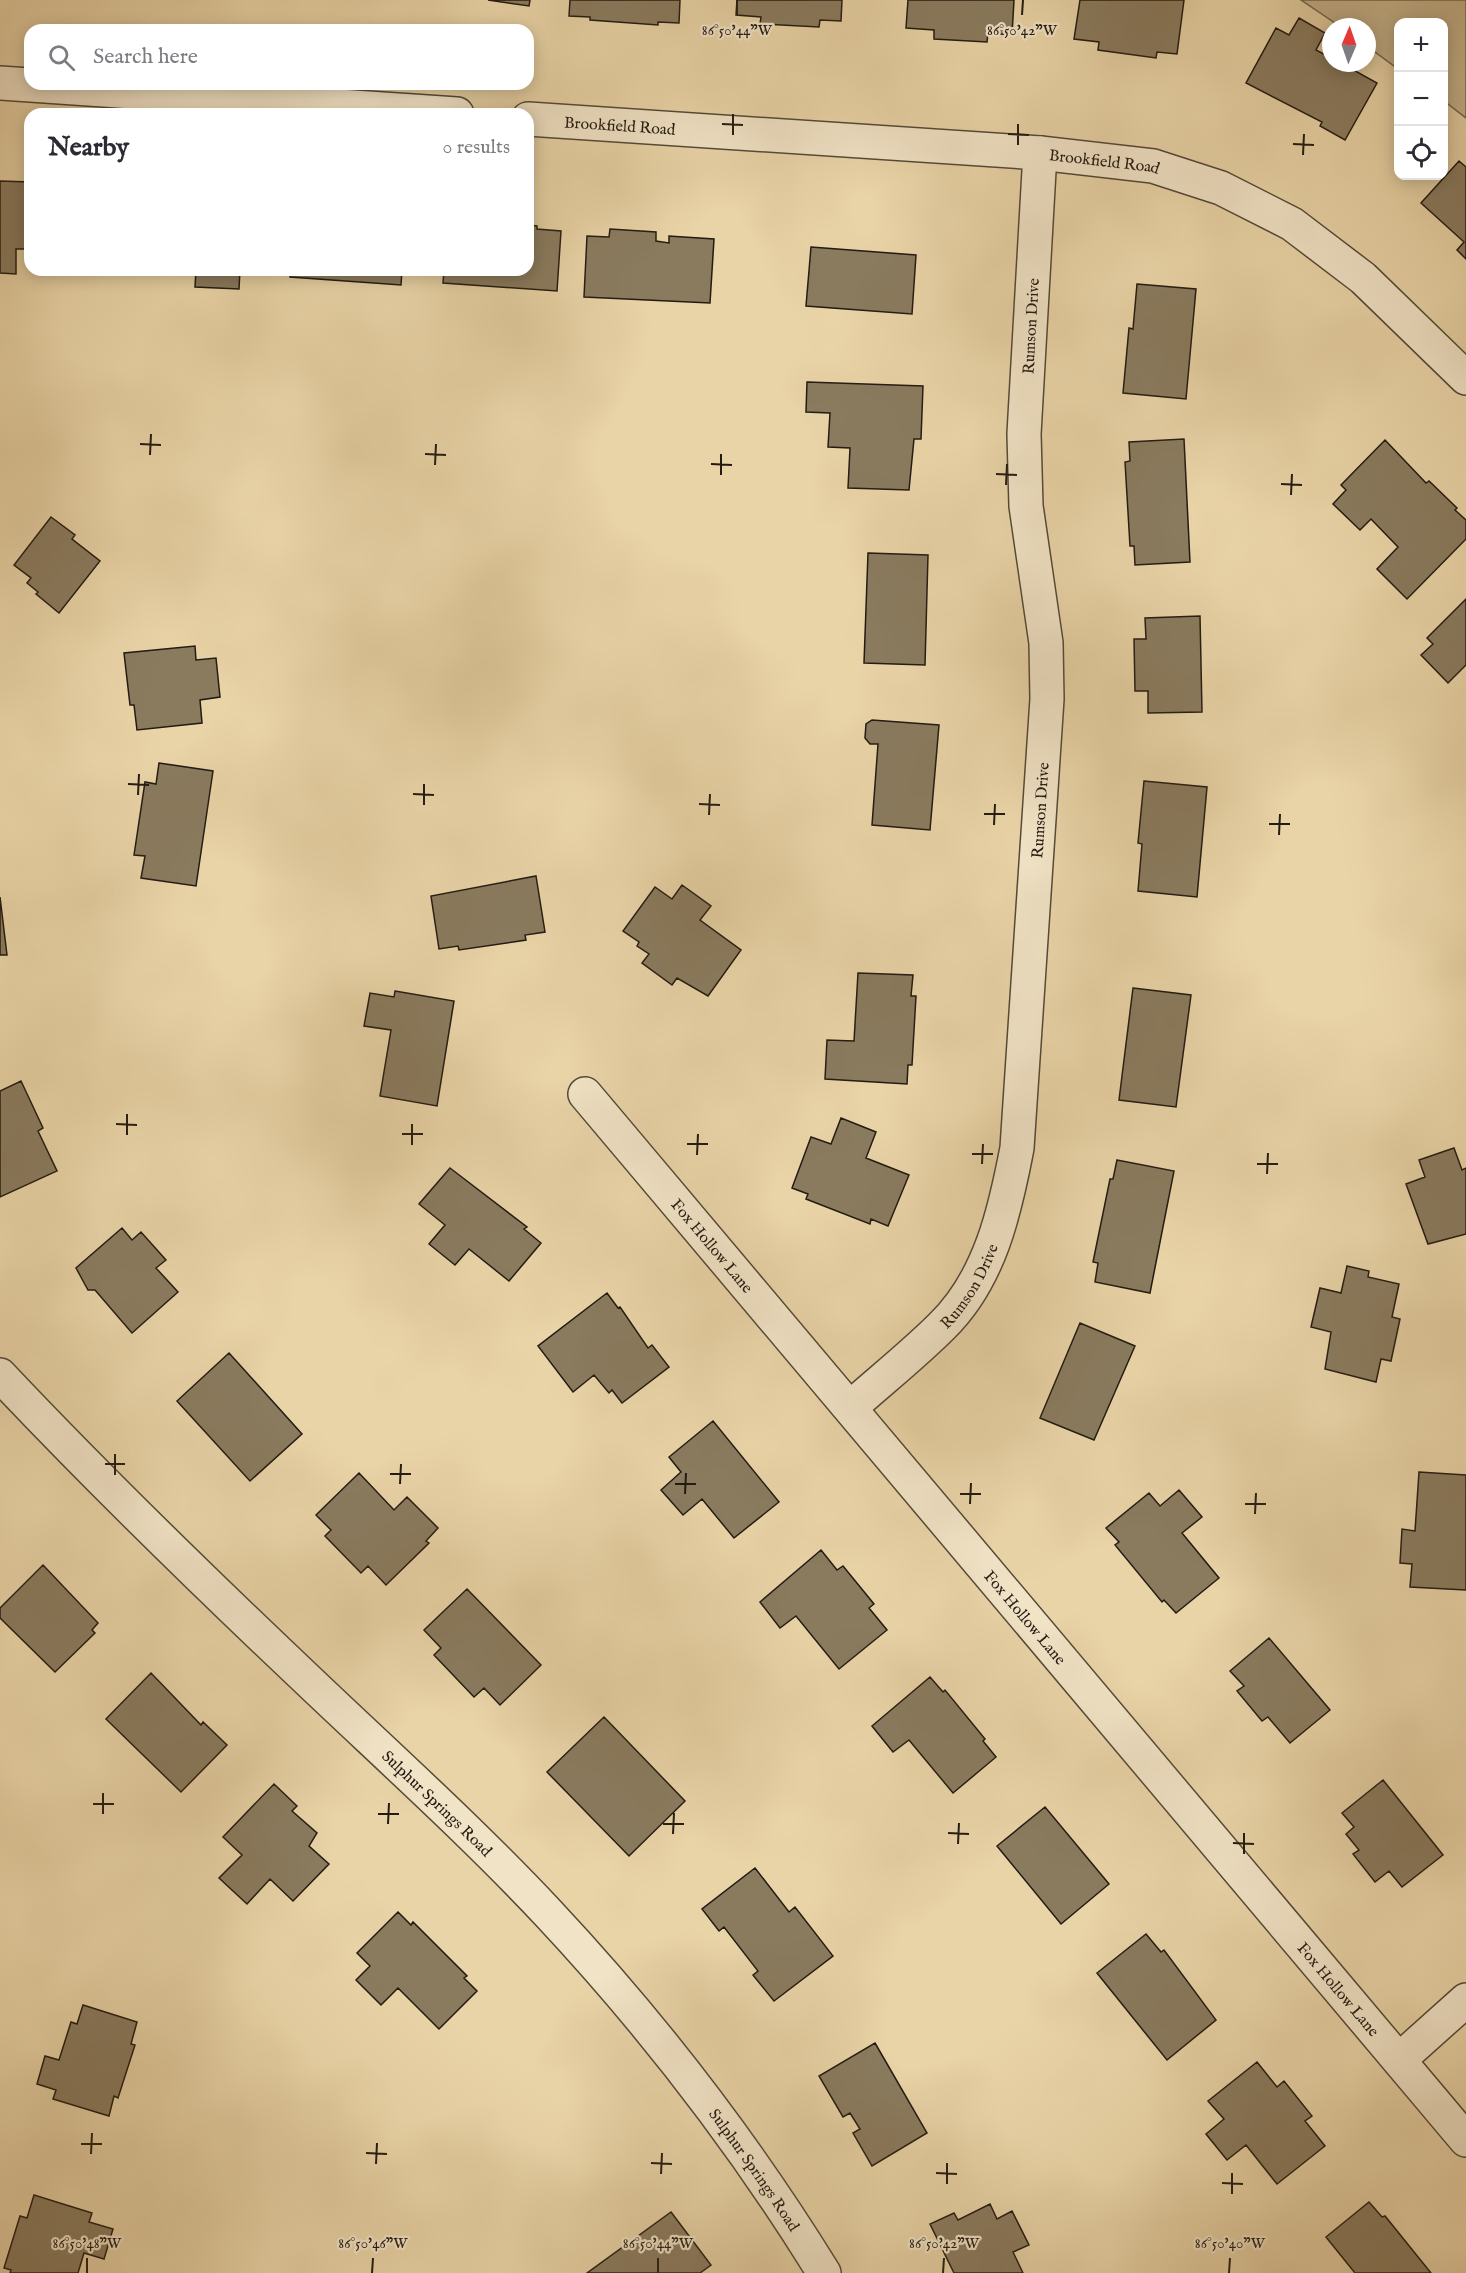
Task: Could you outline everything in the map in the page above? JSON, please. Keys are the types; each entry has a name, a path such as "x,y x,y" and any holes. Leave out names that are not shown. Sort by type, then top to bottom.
{"street":[{"path":"0,83 24,85"},
{"path":"103,90 369,108"},
{"name":"Brookfield Road","path":"534,119 1040,153 1153,166 1221,188 1292,224 1363,278 1466,378"},
{"name":"Rumson Drive","path":"850,1408 944,1325 975,1281 995,1239 1008,1196 1017,1148 1047,699 1046,644 1026,506 1024,434 1040,153"},
{"name":"Fox Hollow Lane","path":"585,1094 1466,2140"},
{"name":"Sulphur Springs Road","path":"0,1375 232,1609 485,1848 548,1913 625,1999 686,2076 755,2169 824,2273"},
{"path":"1399,2061 1466,2000"}],"shaded area":[{"path":"1301,0 1466,0 1466,118 1448,104 1448,18 1394,18 1394,66 1376,53 1376,18 1328,18"}],"building":[{"path":"488,0 530,0 529,6"},
{"path":"570,0 680,0 679,23 658,22 658,25 590,20 590,17 569,16"},
{"path":"737,0 842,0 841,21 820,20 819,27 760,24 761,17 736,15"},
{"path":"908,0 1014,0 1012,35 988,33 987,42 934,39 934,30 906,28"},
{"path":"1080,0 1184,0 1177,54 1157,52 1156,58 1098,50 1099,42 1074,39"},
{"path":"1299,18 1322,31 1322,39 1316,50 1322,53 1322,72 1357,72 1377,83 1345,140 1320,126 1322,122 1246,83 1276,28 1289,35"},
{"path":"1459,161 1466,167 1466,259 1457,250 1464,242 1421,203 1442,180 1448,180 1448,173"},
{"path":"0,181 24,182 24,249 16,249 16,274 0,273"},
{"path":"534,226 537,226 537,229 561,231 557,291 443,283 444,276 534,276"},
{"path":"610,229 656,232 656,241 669,243 669,236 714,239 710,303 584,297 587,236 609,237"},
{"path":"811,247 916,255 912,314 806,306"},
{"path":"196,276 240,276 239,289 195,287"},
{"path":"290,276 402,276 401,285"},
{"path":"1137,284 1196,289 1186,399 1123,393 1129,328 1133,329"},
{"path":"807,382 923,386 921,439 914,439 909,490 848,488 850,448 828,447 830,413 806,412"},
{"path":"1184,439 1190,562 1135,565 1134,546 1130,546 1125,462 1130,461 1129,442"},
{"path":"1385,440 1426,483 1429,481 1457,508 1455,510 1466,520 1466,539 1407,599 1377,569 1398,547 1371,519 1360,530 1333,504 1346,490 1341,485"},
{"path":"51,517 75,535 72,539 100,561 59,613 36,594 38,592 27,583 31,578 14,565"},
{"path":"868,553 928,555 925,665 864,663"},
{"path":"1466,599 1466,665 1448,683 1421,655 1433,644 1427,638"},
{"path":"1200,616 1202,712 1148,713 1148,691 1135,691 1134,639 1146,639 1145,618"},
{"path":"195,646 196,660 216,658 220,697 200,700 202,723 137,730 134,705 130,705 124,653"},
{"path":"872,720 939,725 930,830 872,825 878,744 870,744 865,738 866,724"},
{"path":"159,763 213,771 196,886 141,878 145,856 134,855 145,782 156,784"},
{"path":"1144,781 1207,787 1197,897 1138,891 1142,844 1138,843"},
{"path":"536,876 545,932 525,935 526,940 459,950 458,946 439,949 431,896"},
{"path":"682,885 711,906 700,920 741,950 708,996 677,978 672,985 642,963 649,954 637,946 639,942 623,931 655,887 672,899"},
{"path":"0,897 7,955 0,955"},
{"path":"858,973 913,975 911,996 916,996 912,1065 908,1065 907,1084 825,1079 827,1040 854,1041"},
{"path":"1133,988 1191,995 1176,1107 1119,1100"},
{"path":"395,991 454,1001 437,1106 380,1096 391,1030 364,1026 370,993 394,997"},
{"path":"21,1081 43,1128 38,1131 57,1171 0,1197 0,1091"},
{"path":"841,1118 876,1132 866,1158 909,1175 888,1226 871,1219 870,1224 806,1199 808,1194 792,1188 811,1137 831,1144"},
{"path":"1454,1148 1462,1170 1466,1168 1466,1234 1428,1244 1406,1184 1425,1177 1419,1160"},
{"path":"1117,1160 1174,1171 1150,1293 1095,1282 1098,1263 1093,1262 1110,1179 1113,1179"},
{"path":"450,1168 527,1227 524,1229 541,1243 509,1281 469,1249 455,1265 429,1244 445,1225 419,1204"},
{"path":"122,1228 132,1240 141,1232 166,1260 156,1268 178,1292 132,1333 95,1290 88,1290 76,1268"},
{"path":"1347,1266 1369,1271 1368,1277 1399,1284 1392,1317 1400,1319 1391,1361 1381,1359 1376,1382 1325,1369 1331,1332 1311,1327 1320,1288 1341,1293"},
{"path":"607,1293 618,1308 620,1307 648,1348 652,1345 669,1367 622,1403 612,1390 609,1393 594,1375 573,1392 538,1346"},
{"path":"1080,1323 1135,1346 1094,1440 1040,1418"},
{"path":"229,1353 302,1434 250,1481 177,1401"},
{"path":"713,1421 779,1502 734,1538 702,1499 683,1515 661,1490 681,1472 669,1457"},
{"path":"1419,1472 1466,1475 1466,1590 1410,1587 1412,1564 1400,1563 1402,1529 1415,1531"},
{"path":"359,1473 394,1510 407,1497 438,1528 426,1541 429,1543 386,1585 368,1566 361,1573 325,1536 331,1530 316,1515"},
{"path":"1179,1490 1202,1517 1182,1533 1219,1578 1176,1613 1164,1600 1162,1602 1115,1545 1119,1542 1106,1528 1149,1493 1160,1506"},
{"path":"821,1550 837,1570 843,1566 874,1604 869,1608 887,1630 839,1669 796,1616 780,1628 760,1602"},
{"path":"43,1565 98,1623 92,1630 95,1633 55,1672 0,1618 0,1608"},
{"path":"467,1589 541,1665 500,1705 484,1688 474,1697 434,1655 441,1648 424,1630"},
{"path":"1269,1638 1330,1710 1290,1743 1268,1717 1262,1721 1237,1691 1244,1686 1230,1671"},
{"path":"151,1673 201,1725 203,1722 227,1745 181,1792 106,1719"},
{"path":"930,1677 943,1692 945,1690 985,1739 983,1741 996,1757 953,1793 909,1740 893,1752 872,1726"},
{"path":"604,1717 685,1801 629,1856 547,1772"},
{"path":"1383,1780 1443,1855 1402,1887 1389,1871 1375,1882 1353,1854 1359,1850 1346,1834 1354,1827 1342,1813"},
{"path":"274,1784 297,1806 292,1811 317,1833 309,1846 329,1864 293,1901 270,1879 247,1904 219,1878 242,1855 223,1837"},
{"path":"1045,1807 1109,1884 1061,1924 997,1846"},
{"path":"755,1868 789,1912 795,1907 833,1956 774,2001 753,1975 758,1971 724,1927 719,1931 702,1909"},
{"path":"398,1912 411,1925 413,1922 467,1976 464,1978 477,1991 439,2029 398,1988 381,2005 356,1980 370,1966 357,1953"},
{"path":"1146,1934 1161,1952 1164,1950 1216,2020 1167,2060 1097,1973"},
{"path":"83,2005 137,2022 131,2044 135,2045 118,2098 114,2096 109,2116 53,2099 56,2090 37,2084 45,2056 59,2060 71,2022 77,2024"},
{"path":"875,2043 927,2133 872,2166 853,2133 860,2129 850,2113 843,2117 819,2076"},
{"path":"1257,2062 1277,2087 1284,2081 1312,2116 1305,2121 1325,2146 1277,2184 1246,2145 1227,2160 1206,2134 1224,2119 1208,2101"},
{"path":"34,2195 92,2213 89,2222 113,2229 104,2259 84,2253 78,2273 10,2273 11,2270 4,2268 20,2216 27,2218"},
{"path":"1369,2202 1382,2217 1385,2216 1431,2273 1355,2273 1326,2237"},
{"path":"990,2204 997,2219 1012,2211 1029,2245 1013,2252 1023,2273 954,2273 930,2224 954,2213 958,2220"},
{"path":"671,2212 711,2265 700,2273 587,2273"}]}
